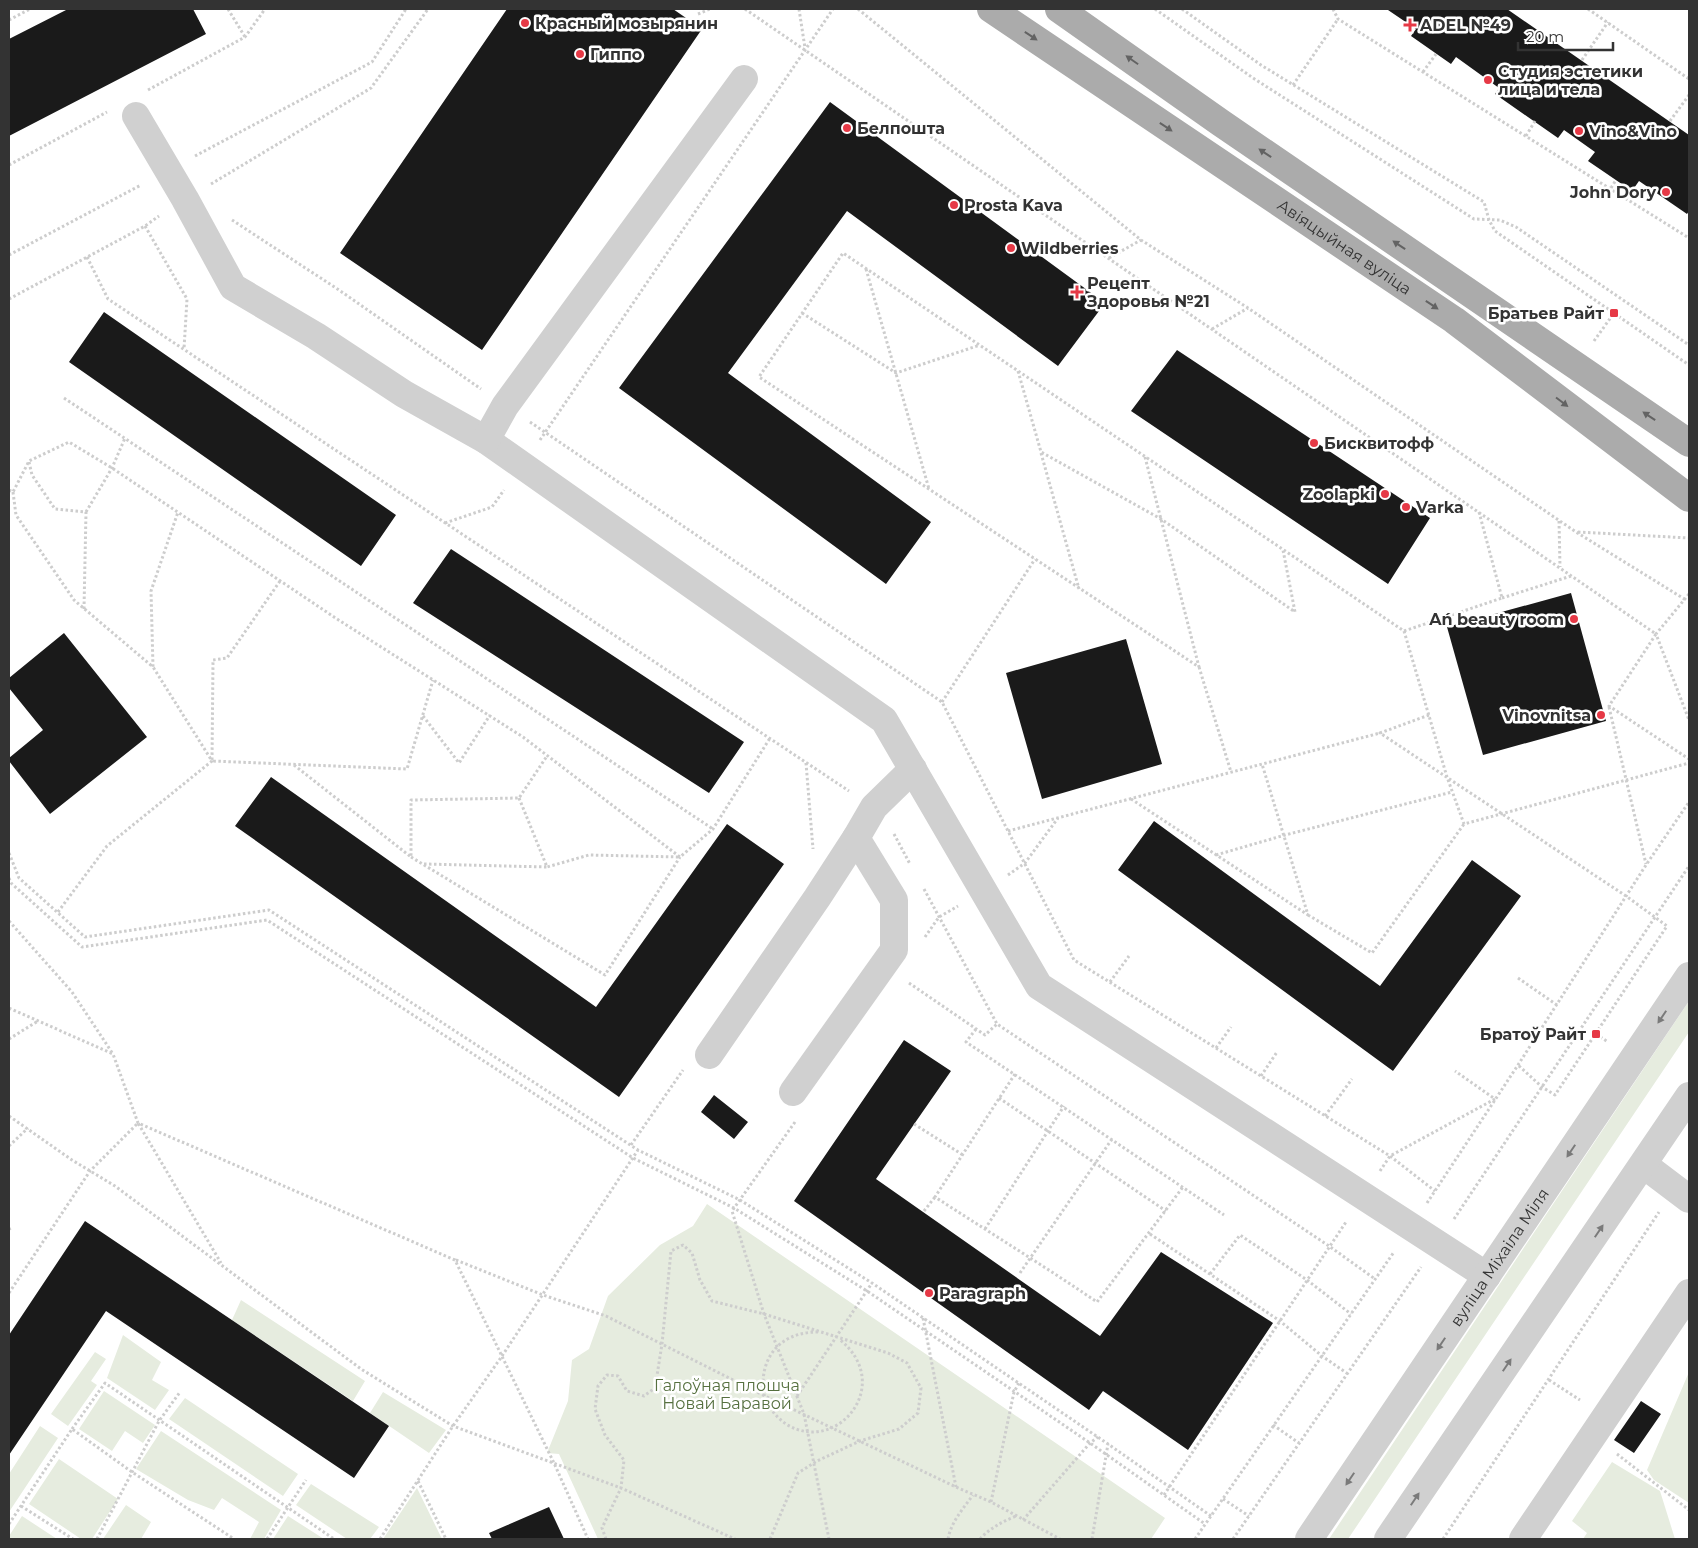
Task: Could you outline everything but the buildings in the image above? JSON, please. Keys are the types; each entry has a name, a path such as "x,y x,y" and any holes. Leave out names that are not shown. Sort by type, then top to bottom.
{"main road":[{"name":"Авіяцыйная вуліца","path":"991,9 1454,320 1689,498"},
{"name":"Авіяцыйная вуліца","path":"1060,9 1221,123 1689,443"}],"street":[{"path":"486,440 505,406 744,79"},
{"path":"136,116 185,199 233,287 316,336 404,394 486,440 884,720 1039,986 1487,1276"},
{"path":"709,1055 817,898 874,807 913,769"},
{"path":"793,1092 894,950 894,900 856,838"},
{"name":"вуліца Міхаіла Міля","path":"1309,1539 1689,976"},
{"path":"1388,1539 1689,1096"},
{"path":"1644,1164 1682,1193"},
{"path":"1522,1539 1689,1293"}],"path":[{"path":"9,20 30,9"},
{"path":"228,9 245,37 265,9"},
{"path":"9,254 372,62 406,9"},
{"path":"9,299 145,226 185,199 371,88 428,9"},
{"path":"698,14 710,9"},
{"path":"745,9 1656,634 1689,720"},
{"path":"799,9 805,49"},
{"path":"445,523 492,507 523,465 834,9"},
{"path":"858,9 1141,240 1248,308 1576,532 1686,600"},
{"path":"1155,9 1253,78 1474,219 1500,220 1516,227 1689,345"},
{"path":"1182,9 1261,65 1484,202 1489,220 1495,231 1689,365"},
{"path":"1333,9 1338,19 1689,238"},
{"path":"1588,9 1689,79"},
{"path":"1293,85 1338,19"},
{"path":"1582,60 1608,22"},
{"path":"1423,72 1436,54"},
{"path":"1670,121 1689,95"},
{"path":"1526,136 1535,121"},
{"path":"1611,188 1616,180"},
{"path":"145,226 187,299 184,349"},
{"path":"1109,258 1141,240"},
{"path":"1199,668 759,377 843,253 1404,631 1447,777 1464,824"},
{"path":"88,256 108,299 874,807 884,815 911,866"},
{"path":"866,268 929,489"},
{"path":"1212,329 1248,308"},
{"path":"802,313 896,373"},
{"path":"896,373 980,345"},
{"path":"1018,371 1080,589"},
{"path":"64,398 713,829"},
{"path":"84,609 86,512 112,468 125,438"},
{"path":"212,761 153,667 74,600 16,515 14,492 29,461 69,442 112,468 337,619 523,737 680,857"},
{"path":"1040,452 1161,519 1296,612 1283,549"},
{"path":"1145,457 1199,668 1231,772"},
{"path":"29,461 32,475 55,509 86,512"},
{"path":"9,490 14,492"},
{"path":"153,667 151,591 178,512"},
{"path":"1479,512 1502,598"},
{"path":"1559,520 1560,568"},
{"path":"1576,532 1689,538"},
{"path":"942,702 1035,559"},
{"path":"1404,631 1571,576"},
{"path":"212,761 213,660 227,658 280,581"},
{"path":"1646,865 1609,706 1656,634 1686,600 1689,594"},
{"path":"58,912 107,846 212,761 407,770 433,680"},
{"path":"1609,706 1689,759"},
{"path":"423,715 459,763 490,716"},
{"path":"1008,831 1380,733 1429,715"},
{"path":"1380,733 1626,896 1667,926 1555,1095 1518,1064"},
{"path":"293,765 411,857 604,975 680,857 713,829 770,738"},
{"path":"518,798 547,756"},
{"path":"806,762 813,850"},
{"path":"1130,799 1308,915 1372,953 1464,824 1689,763"},
{"path":"1262,764 1308,915"},
{"path":"1216,855 1284,835 1452,792"},
{"path":"411,857 411,800 518,798"},
{"path":"518,798 547,867"},
{"path":"1195,1539 1411,1228 1646,865 1689,802"},
{"path":"9,853 19,878 86,937 269,910 638,1150 740,1200 872,1283 1210,1516"},
{"path":"423,864 547,867 589,854 680,857"},
{"path":"1233,1539 1437,1244 1689,866"},
{"path":"9,878 11,883 82,947 266,920 633,1158 734,1208 867,1291 1205,1524"},
{"path":"921,883 998,1024 1330,1246 1375,1279"},
{"path":"9,921 72,992 113,1054 138,1123 222,1266"},
{"path":"1110,982 1129,956"},
{"path":"1518,978 1557,1005"},
{"path":"906,981 985,1035 998,1024"},
{"path":"9,1008 113,1054"},
{"path":"9,1039 38,1021"},
{"path":"1216,1048 1231,1027"},
{"path":"976,1029 966,1042 1112,1138 1224,1215"},
{"path":"1261,1076 1277,1052"},
{"path":"1455,1071 1495,1099"},
{"path":"924,1211 963,1155 1015,1074"},
{"path":"1325,1116 1352,1079"},
{"path":"999,1098 1166,1211"},
{"path":"1164,1496 1390,1156 1495,1099"},
{"path":"985,1229 1064,1106"},
{"path":"9,1116 115,1186 361,1369 453,1426 621,1488 735,1539"},
{"path":"9,1293 90,1171 138,1123"},
{"path":"138,1123 455,1260 606,1316 765,1396 991,1502 1060,1539"},
{"path":"914,1124 963,1155"},
{"path":"9,1146 28,1128"},
{"path":"1020,1273 1112,1138"},
{"path":"380,1539 453,1426 502,1356 638,1150"},
{"path":"935,1197 1097,1302 1150,1234 1183,1187"},
{"path":"1443,1539 1549,1380 1682,1193"},
{"path":"732,1211 764,1314 804,1414 829,1539"},
{"path":"9,1228 11,1232"},
{"path":"1150,1234 1280,1321 1322,1356 1348,1374"},
{"path":"1210,1274 1240,1235 1307,1280 1351,1314"},
{"path":"606,1539 602,1528 621,1488 624,1460 605,1435 595,1409 598,1386 606,1375 618,1376 627,1392 644,1396 655,1388 662,1344 671,1251 683,1245 692,1253 700,1280 712,1300 764,1314 888,1353 907,1363 921,1388 918,1413 899,1429 860,1441 798,1473 770,1539"},
{"path":"455,1260 554,1463 588,1539"},
{"path":"797,1396 872,1283"},
{"path":"922,1318 956,1487"},
{"path":"821,1332 805,1332 790,1337 777,1346 769,1357 764,1370 762,1383 770,1409 792,1427 808,1432 832,1427 846,1419 856,1406 862,1391 863,1375 858,1360 849,1347 836,1337"},
{"path":"1549,1380 1606,1417"},
{"path":"9,1524 104,1383 334,1539"},
{"path":"991,1502 1014,1392 1019,1383"},
{"path":"97,1539 160,1421 180,1392"},
{"path":"1273,1425 1300,1443"},
{"path":"72,1429 132,1472 234,1539"},
{"path":"1023,1520 1090,1443 1098,1437"},
{"path":"1092,1539 1108,1444"},
{"path":"1613,1451 1689,1510"},
{"path":"267,1539 306,1480"},
{"path":"418,1481 446,1539"},
{"path":"948,1539 949,1530 973,1495"},
{"path":"1223,1499 1249,1516"},
{"path":"21,1506 73,1539"},
{"path":"980,1539 986,1532 1002,1521 1016,1516"}],"green space":[{"path":"1689,1001 1689,1032 1348,1539 1329,1539"},
{"name":"Галоўная плошча Новай Баравой","path":"707,1204 1165,1518 1151,1539 598,1539 559,1454 547,1453 568,1401 572,1360 589,1349 608,1296 660,1245 693,1226"},
{"path":"241,1300 365,1381 353,1401 232,1320"},
{"path":"123,1335 161,1362 152,1380 169,1390 155,1410 107,1378"},
{"path":"95,1352 106,1359 91,1381 97,1385 68,1426 51,1414"},
{"path":"1689,1372 1689,1503 1654,1480 1647,1470"},
{"path":"104,1391 155,1425 143,1443 125,1431 112,1451 79,1429"},
{"path":"383,1392 446,1430 429,1453 370,1413"},
{"path":"185,1398 298,1474 283,1496 169,1419"},
{"path":"40,1426 58,1438 9,1512 9,1474"},
{"path":"161,1431 281,1510 264,1539 250,1539 259,1522 222,1498 214,1510 188,1500 136,1469"},
{"path":"59,1459 118,1499 92,1539 81,1539 29,1504"},
{"path":"1612,1462 1660,1491 1675,1539 1583,1539 1587,1533 1572,1521"},
{"path":"311,1484 379,1527 370,1539 347,1539 296,1505"},
{"path":"417,1488 442,1539 383,1539"},
{"path":"126,1505 151,1522 141,1539 103,1539"},
{"path":"22,1516 57,1539 9,1539"},
{"path":"288,1516 324,1539 273,1539"}],"place":[{"name":"Красный мозырянин","path":"525,23"},
{"name":"ADEL №49","path":"1410,25"},
{"name":"Гиппо","path":"580,54"},
{"name":"Студия эстетики лица и тела","path":"1488,80"},
{"name":"Белпошта","path":"847,128"},
{"name":"Vino&Vino","path":"1579,131"},
{"name":"John Dory","path":"1666,192"},
{"name":"Prosta Kava","path":"954,205"},
{"name":"Wildberries","path":"1011,248"},
{"name":"Рецепт Здоровья №21","path":"1077,292"},
{"name":"Братьев Райт","path":"1614,313"},
{"name":"Бисквитофф","path":"1314,443"},
{"name":"Zoolapki","path":"1385,494"},
{"name":"Varka","path":"1406,507"},
{"name":"Ań beauty room","path":"1574,619"},
{"name":"Vinovnitsa","path":"1601,715"},
{"name":"Братоў Райт","path":"1596,1034"},
{"name":"Paragraph","path":"929,1293"}]}
